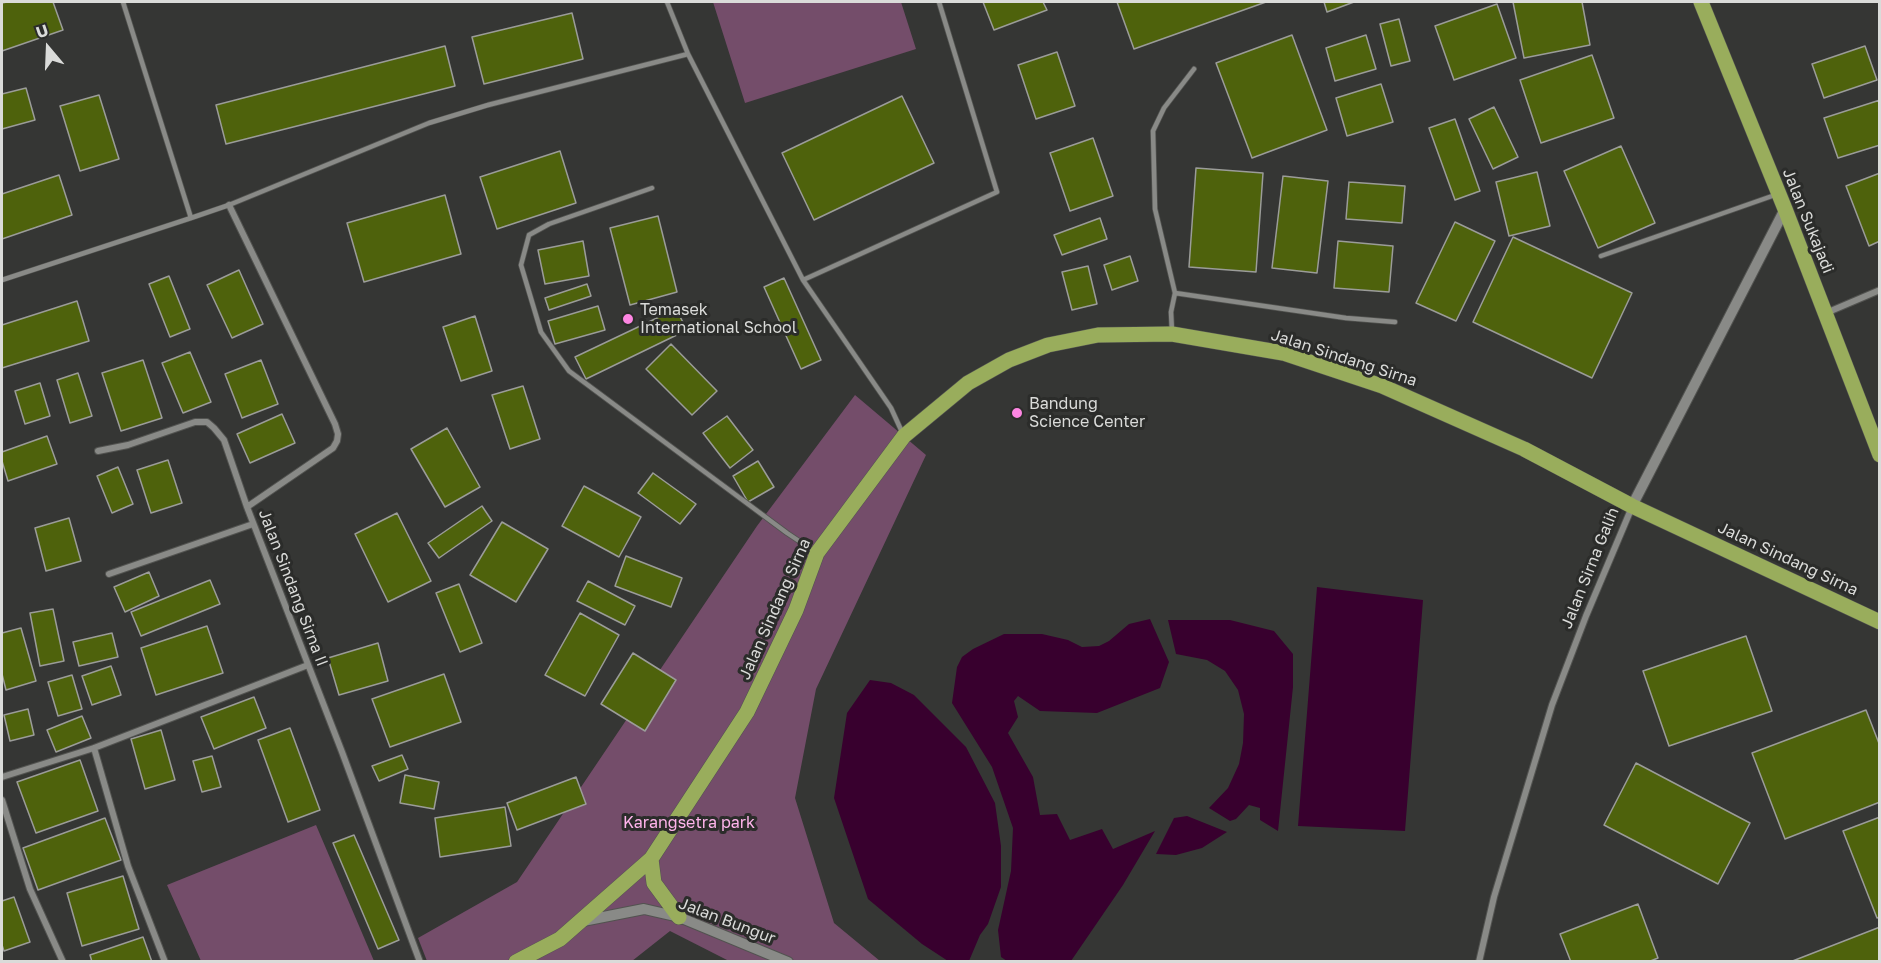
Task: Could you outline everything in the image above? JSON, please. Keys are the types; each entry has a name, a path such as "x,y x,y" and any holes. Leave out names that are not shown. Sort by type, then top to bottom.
{"main road":[{"name":"Jalan Sukajadi","path":"1701,2 1785,209 1880,455"},
{"name":"Jalan Sindang Sirna","path":"516,962 560,939 651,859 747,712 796,610 817,553 904,436 968,383 1008,360 1048,345 1098,335 1172,334 1283,353 1382,386 1524,449 1632,506 1880,622"},
{"path":"651,859 654,883 679,917"}],"street":[{"name":"Jalan Sindang Sirna II","path":"230,205 338,434 333,448 246,507 420,962"},
{"name":"Jalan Sirna Galih","path":"1479,962 1494,897 1552,705 1586,616 1632,506 1785,209"},
{"path":"1826,314 1880,290"},
{"path":"98,451 128,445 195,422 207,422 224,440 246,507"},
{"path":"109,574 253,524"},
{"path":"2,777 94,748 308,665"},
{"path":"94,748 128,866 165,962"},
{"path":"2,800 30,889 63,962"},
{"name":"Jalan Bungur","path":"583,921 644,909 679,917 788,962"}],"lane":[{"path":"123,2 191,218"},
{"path":"667,2 688,54 803,280 891,408 904,436"},
{"path":"803,280 997,192 939,2"},
{"path":"2,280 230,205 429,123 488,105 688,54"},
{"path":"1172,334 1171,312 1175,293 1155,209 1153,131 1164,108 1194,69"},
{"path":"652,188 549,224 529,235 521,265 541,332 569,371 817,553"},
{"path":"1601,256 1778,194"},
{"path":"1175,293 1346,318 1395,322"}],"green space":[{"path":"713,2 901,2 916,49 745,103"},
{"name":"Karangsetra park","path":"855,395 926,455 816,689 795,798 834,923 880,961 729,961 670,931 632,961 427,961 418,938 517,882 757,526"},
{"path":"316,825 374,961 201,961 167,885"}],"shaded area":[{"path":"1317,587 1423,600 1405,831 1298,826"},
{"path":"1150,619 1169,662 1160,688 1097,713 1040,711 1018,696 1014,701 1018,717 1008,733 1033,777 1040,815 1057,814 1070,840 1102,829 1113,849 1155,831 1123,885 1071,961 1007,961 1001,957 998,930 1011,871 1013,828 992,767 952,703 957,667 962,657 973,649 1004,634 1042,634 1068,640 1082,647 1099,646 1109,641 1129,624"},
{"path":"1168,620 1230,620 1274,631 1293,654 1293,687 1278,831 1260,820 1260,808 1249,805 1236,819 1230,821 1209,808 1228,788 1239,764 1243,743 1244,714 1238,690 1225,671 1207,660 1176,654"},
{"path":"870,680 891,683 914,695 966,747 995,803 1001,846 1001,887 988,924 980,935 969,961 948,961 922,944 868,899 834,798 847,713"},
{"path":"1187,816 1227,832 1202,848 1176,855 1156,854 1174,818"}],"building":[{"path":"53,2 63,30 2,51 2,3"},
{"path":"983,2 1043,2 1047,10 994,30"},
{"path":"1117,2 1266,2 1134,49"},
{"path":"1324,2 1354,2 1327,12"},
{"path":"1513,2 1582,2 1590,45 1524,58"},
{"path":"1497,4 1516,58 1454,80 1435,26"},
{"path":"572,13 583,59 484,84 472,37"},
{"path":"1399,19 1410,61 1391,66 1380,24"},
{"path":"1292,35 1327,130 1252,158 1216,63"},
{"path":"1366,35 1376,69 1335,81 1326,48"},
{"path":"445,46 455,86 226,144 216,105"},
{"path":"1865,46 1877,80 1824,98 1812,64"},
{"path":"1057,52 1075,106 1036,119 1018,65"},
{"path":"1592,55 1614,118 1541,143 1520,80"},
{"path":"1381,84 1393,122 1347,136 1336,98"},
{"path":"26,88 35,120 2,129 2,94"},
{"path":"99,95 119,159 80,171 60,106"},
{"path":"902,96 934,163 814,220 782,153"},
{"path":"1880,100 1880,145 1838,158 1824,118"},
{"path":"1494,107 1518,157 1493,169 1469,119"},
{"path":"1455,119 1480,191 1455,200 1429,128"},
{"path":"1093,138 1113,196 1070,211 1050,153"},
{"path":"1621,146 1655,223 1598,248 1564,171"},
{"path":"560,151 576,203 497,229 480,177"},
{"path":"1196,168 1263,173 1256,272 1189,267"},
{"path":"1537,172 1550,226 1509,236 1496,182"},
{"path":"1880,173 1880,241 1869,246 1846,186"},
{"path":"59,175 72,215 2,239 2,194"},
{"path":"1283,176 1328,181 1317,273 1272,268"},
{"path":"1349,182 1405,186 1402,223 1346,219"},
{"path":"445,195 461,254 364,282 347,223"},
{"path":"658,216 677,292 630,305 610,228"},
{"path":"1100,218 1107,239 1062,255 1054,235"},
{"path":"1455,222 1495,241 1456,321 1416,303"},
{"path":"1513,237 1632,293 1592,378 1473,322"},
{"path":"583,241 589,276 545,284 538,250"},
{"path":"1338,241 1393,246 1389,292 1334,288"},
{"path":"1130,256 1138,281 1112,290 1104,265"},
{"path":"1088,266 1097,304 1072,310 1062,272"},
{"path":"239,270 263,324 232,338 207,285"},
{"path":"169,276 190,329 170,337 149,284"},
{"path":"784,278 821,360 801,369 764,287"},
{"path":"587,284 591,296 549,310 545,298"},
{"path":"77,301 89,341 2,368 2,325"},
{"path":"598,306 605,330 555,344 548,321"},
{"path":"676,309 687,330 586,379 575,357"},
{"path":"475,316 492,371 461,381 443,327"},
{"path":"671,344 717,391 692,415 646,369"},
{"path":"190,352 211,402 183,413 162,363"},
{"path":"143,360 162,418 121,431 102,373"},
{"path":"261,360 278,404 242,418 225,374"},
{"path":"78,373 92,416 70,423 57,380"},
{"path":"40,383 50,416 25,424 15,391"},
{"path":"523,386 540,439 510,449 492,395"},
{"path":"282,414 295,443 250,463 237,434"},
{"path":"727,416 753,450 730,468 703,433"},
{"path":"447,428 480,487 445,507 411,449"},
{"path":"47,436 57,464 8,481 2,461 2,452"},
{"path":"168,460 182,503 151,513 137,470"},
{"path":"758,461 774,487 748,502 733,476"},
{"path":"118,467 133,504 112,513 97,476"},
{"path":"653,473 696,504 680,524 638,493"},
{"path":"584,486 641,517 619,557 562,526"},
{"path":"482,506 492,521 439,558 428,543"},
{"path":"397,513 431,581 388,602 355,534"},
{"path":"69,518 81,561 46,571 35,528"},
{"path":"502,522 548,549 516,602 470,575"},
{"path":"626,556 682,578 671,607 615,586"},
{"path":"149,572 159,596 125,612 114,587"},
{"path":"210,580 220,604 141,636 131,612"},
{"path":"588,581 635,606 625,625 577,601"},
{"path":"459,584 482,643 460,652 436,593"},
{"path":"53,609 64,661 40,666 30,613"},
{"path":"580,613 619,635 585,696 545,675"},
{"path":"207,626 223,673 156,695 141,648"},
{"path":"21,628 36,681 6,690 2,674 2,633"},
{"path":"112,633 118,657 79,666 73,642"},
{"path":"1746,636 1772,711 1669,746 1643,671"},
{"path":"378,643 388,681 339,695 328,658"},
{"path":"633,653 676,680 645,731 601,704"},
{"path":"111,666 121,695 92,705 82,676"},
{"path":"444,674 461,722 390,747 372,699"},
{"path":"72,675 82,709 58,716 48,682"},
{"path":"254,697 266,728 214,749 201,717"},
{"path":"28,709 34,735 10,741 4,715"},
{"path":"1866,710 1880,746 1880,802 1785,839 1752,753"},
{"path":"82,716 91,738 56,752 47,730"},
{"path":"290,728 320,810 288,822 258,740"},
{"path":"161,730 175,780 145,789 131,739"},
{"path":"402,755 408,769 379,781 372,766"},
{"path":"212,756 221,787 202,792 193,761"},
{"path":"80,760 98,811 36,833 17,782"},
{"path":"1636,763 1750,823 1718,884 1604,825"},
{"path":"405,775 439,782 434,809 400,803"},
{"path":"576,777 586,804 517,830 507,803"},
{"path":"505,807 511,846 440,857 435,818"},
{"path":"1880,817 1880,917 1877,918 1843,831"},
{"path":"105,818 121,860 38,890 23,848"},
{"path":"354,835 399,940 378,949 333,843"},
{"path":"123,876 139,929 82,946 67,893"},
{"path":"14,897 30,942 4,951 2,901"},
{"path":"1638,904 1658,958 1648,962 1571,962 1560,934"},
{"path":"1880,927 1880,962 1790,962"},
{"path":"143,937 152,962 92,962 90,955"}],"place":[{"name":"Temasek International School","path":"628,319"},
{"name":"Bandung Science Center","path":"1017,413"}]}
